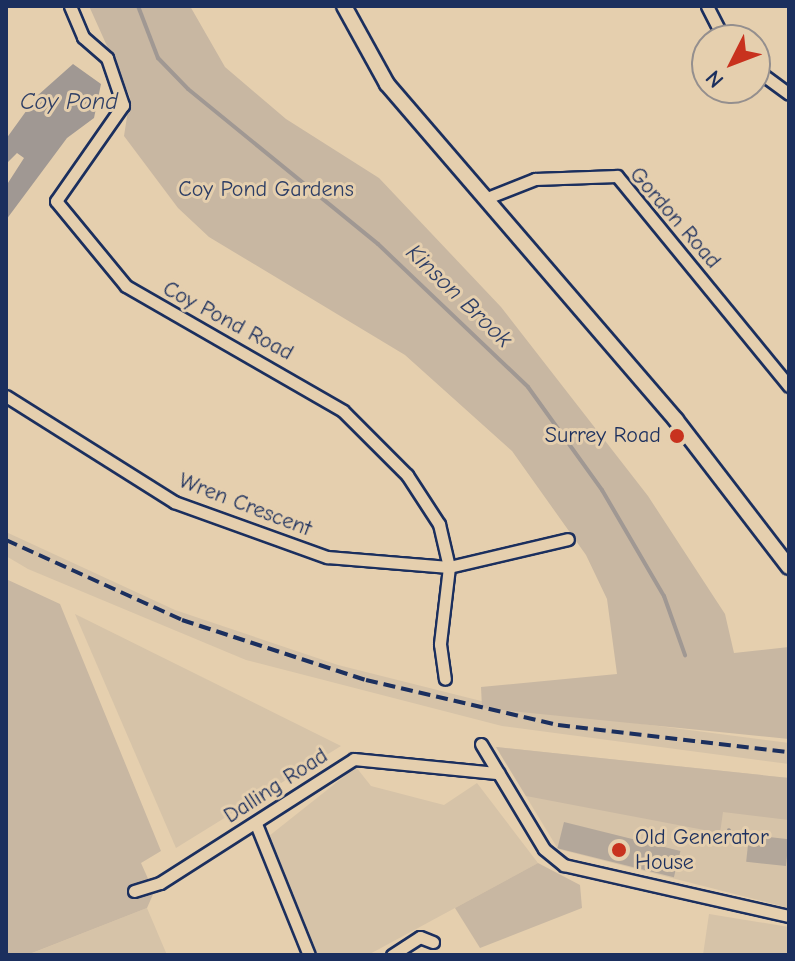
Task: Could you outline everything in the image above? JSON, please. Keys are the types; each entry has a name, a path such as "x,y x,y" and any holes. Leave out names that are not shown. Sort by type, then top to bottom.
{"street":[{"name":"Coy Pond Road","path":"70,6 83,37 114,70 123,105 56,201 126,286 175,321 299,384 377,440 439,524 449,567 440,644 445,679"},
{"path":"344,6 387,84 487,198 789,567"},
{"path":"707,6 716,24"},
{"path":"771,81 789,94"},
{"name":"Gordon Road","path":"487,198 535,179 617,176 789,386"},
{"name":"Wren Crescent","path":"6,396 174,502 250,532 327,557 449,567 568,539"},
{"path":"481,744 553,859 789,916"},
{"name":"Dalling Road","path":"134,891 160,883 354,759 498,773"},
{"path":"256,824 309,955"},
{"path":"392,955 420,937 433,942"}],"shaded area":[{"path":"6,532 175,610 338,665 497,705 789,743 789,764 502,726 246,660 28,569 6,556"},
{"path":"75,614 341,746 176,848"},
{"path":"496,747 789,778 789,908 558,849"},
{"path":"356,767 371,786 444,805 477,783 538,863 368,955 315,955 269,836"},
{"path":"147,908 167,955 27,955 40,950"},
{"path":"709,914 789,927 789,955 703,955"}],"green space":[{"name":"Coy Pond Gardens","path":"89,6 190,6 225,67 286,119 379,178 501,307 648,496 725,614 734,653 789,647 789,739 482,708 481,687 617,674 607,599 586,555 512,451 405,355 209,237 178,208 124,136 130,97"},
{"path":"6,579 60,604 161,851 141,863 154,892 147,908 27,955 6,955"},
{"path":"496,747 789,778 789,820 723,812 720,833 526,796"},
{"path":"538,863 580,885 582,908 480,948 455,908"}],"water":[{"name":"Coy Pond","path":"73,64 101,84 94,118 67,138 6,220 6,186 24,158 17,153 6,164 6,139 37,96"}],"building":[{"name":"Old Generator House","path":"564,822 680,851 674,877 557,848"},
{"path":"749,835 789,839 786,866 746,862"}],"waterway":[{"name":"Kinson Brook","path":"138,6 158,58 188,89 378,244 528,387 602,490 664,596 685,655"},
{"name":"Kinson Brook","path":"727,837 729,830"}],"railway":[{"path":"6,540 182,620 366,680 558,725 789,752"}],"place":[{"name":"Surrey Road","path":"677,436"},
{"name":"Old Generator House","path":"619,850"}]}
